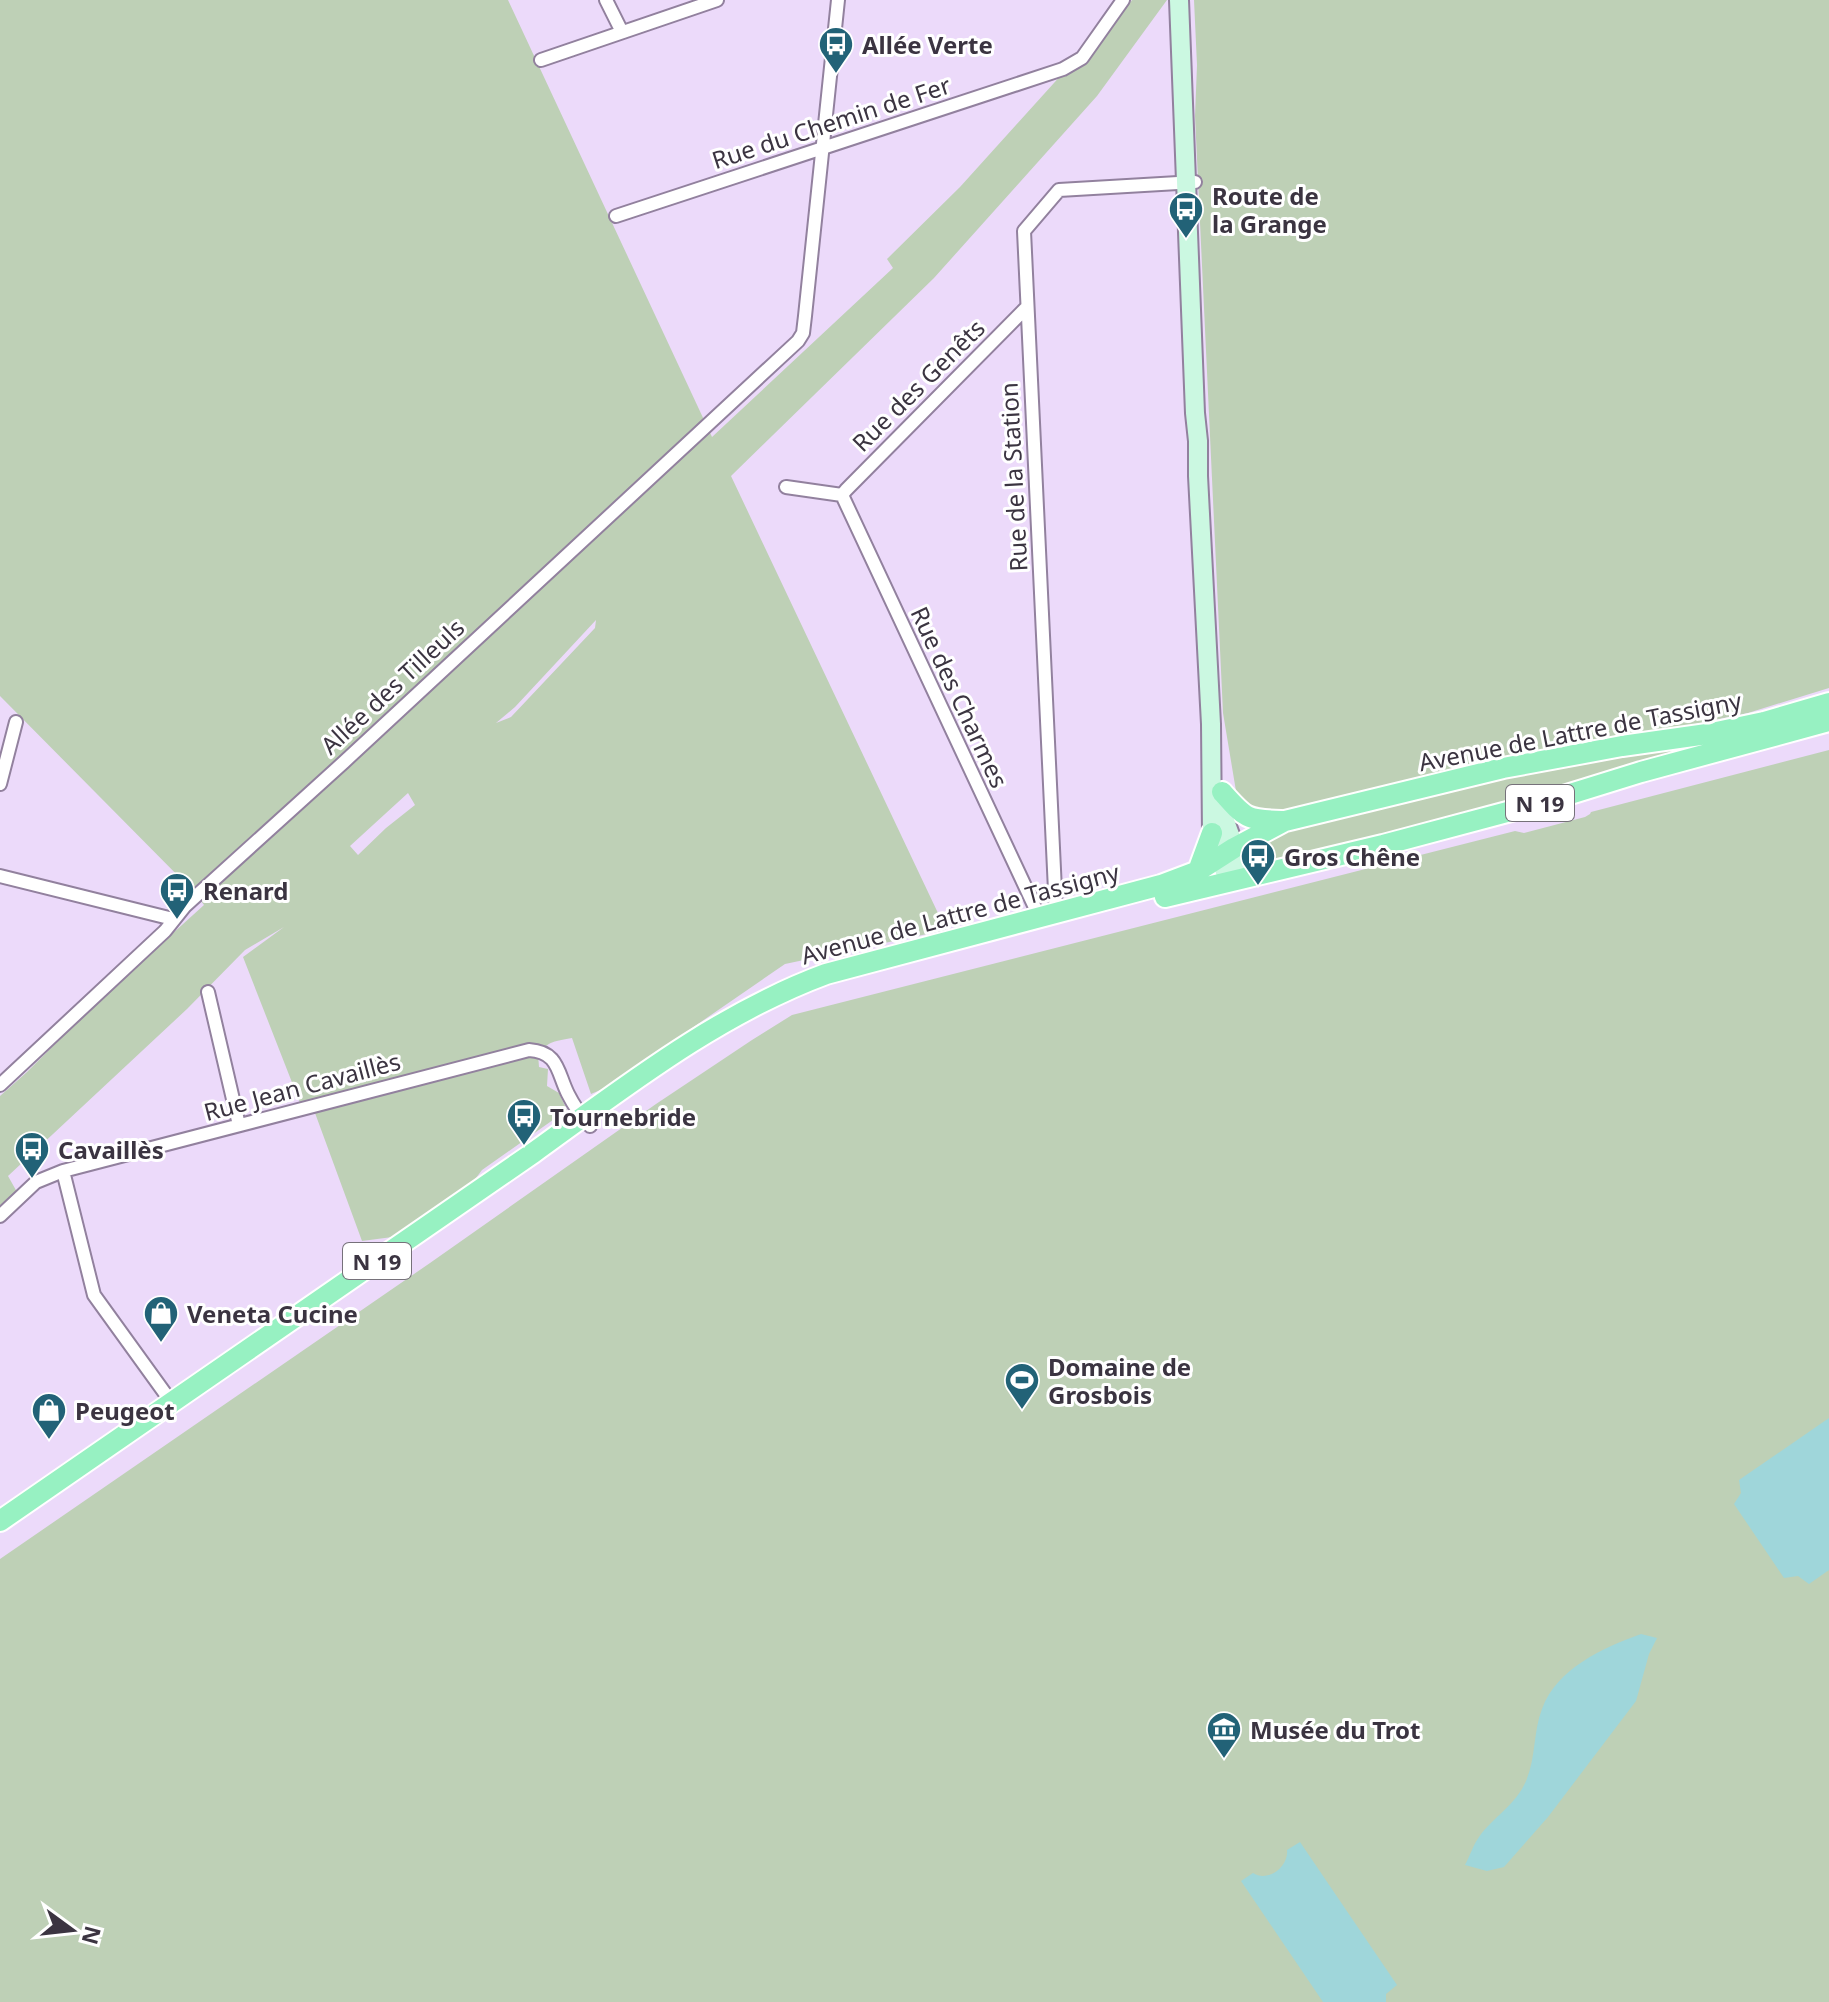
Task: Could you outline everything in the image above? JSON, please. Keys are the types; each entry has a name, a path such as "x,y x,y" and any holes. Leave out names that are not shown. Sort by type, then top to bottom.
{"main road":[{"path":"1182,0 1213,600 1216,793 1212,833 1198,871"},
{"name":"Avenue de Lattre de Tassigny","path":"0,1521 586,1122 599,1104 695,1040 794,986 826,974 1161,885 1198,871 1285,821 1503,768 1707,734 1764,722 1829,703"},
{"name":"N 19","path":"0,1535 586,1122 769,1007 813,989 925,958 1541,803 1641,772 1829,721"},
{"path":"1216,793 1244,816 1285,821"},
{"path":"1216,793 1222,810 1227,853"},
{"path":"1212,833 1227,853 1237,878"}],"street":[{"path":"606,0 622,32"},
{"path":"541,60 717,0"},
{"path":"822,147 838,0"},
{"name":"Rue du Chemin de Fer","path":"616,216 1072,65 1082,58 1123,0"},
{"name":"Allée des Tilleuls","path":"0,1085 165,931 185,906 798,341 803,333 822,147"},
{"name":"Rue de la Station","path":"1047,914 1024,231 1059,190 1190,182"},
{"name":"Rue des Genêts","path":"842,495 1027,307"},
{"path":"786,487 842,495"},
{"name":"Rue des Charmes","path":"842,495 1047,914"},
{"path":"0,784 16,722"},
{"path":"0,876 173,919"},
{"path":"208,992 239,1125"},
{"name":"Rue Jean Cavaillès","path":"0,1216 36,1182 63,1171 529,1050 542,1052 554,1060 566,1091 586,1122"},
{"path":"63,1171 94,1295 172,1403"}],"shaded area":[{"path":"0,0 508,0 712,437 893,268 887,259 960,187 1063,73 1087,61 1132,0 1167,0 1097,96 934,278 731,476 946,930 785,964 605,1088 591,1094 572,1038 549,1044 538,1054 539,1067 548,1069 547,1086 559,1093 567,1110 482,1170 470,1186 400,1236 362,1241 315,1113 302,1108 243,957 284,927 245,950 187,1009 8,1176 17,1192 0,1209 0,1096 204,905 0,696","holes":["596,620 595,628 511,717 496,723 515,707","408,793 415,805 358,855 350,846"]},
{"path":"1194,0 1829,0 1829,688 1748,713 1276,812 1250,812 1238,803 1223,713 1195,116 1197,65"},
{"path":"1785,724 1588,782 1255,867 1249,856 1248,849 1273,836 1305,826 1526,770"},
{"name":"Domaine de Grosbois","path":"1829,750 1829,2002 0,2002 0,1559 656,1104 792,1015 1515,831 1524,833 1585,817 1591,812"},
{"path":"1829,1418 1829,1570 1809,1584 1798,1576 1784,1578 1734,1504 1741,1493 1739,1480"},
{"path":"1641,1634 1657,1638 1649,1654 1636,1701 1548,1817 1504,1867 1487,1871 1465,1865 1479,1837 1522,1789 1531,1763 1542,1709 1558,1682 1583,1661"},
{"path":"1300,1842 1397,1985 1386,1994 1386,2002 1323,2002 1241,1881 1253,1873 1265,1876 1276,1871 1285,1862 1287,1850"}],"place":[{"name":"Allée Verte","path":"836,75"},
{"name":"Route de la Grange","path":"1186,240"},
{"name":"Gros Chêne","path":"1258,887"},
{"name":"Renard","path":"177,921"},
{"name":"Tournebride","path":"524,1147"},
{"name":"Cavaillès","path":"32,1180"},
{"name":"Veneta Cucine","path":"161,1344"},
{"name":"Domaine de Grosbois","path":"1022,1411"},
{"name":"Peugeot","path":"49,1441"},
{"name":"Musée du Trot","path":"1224,1760"}]}
